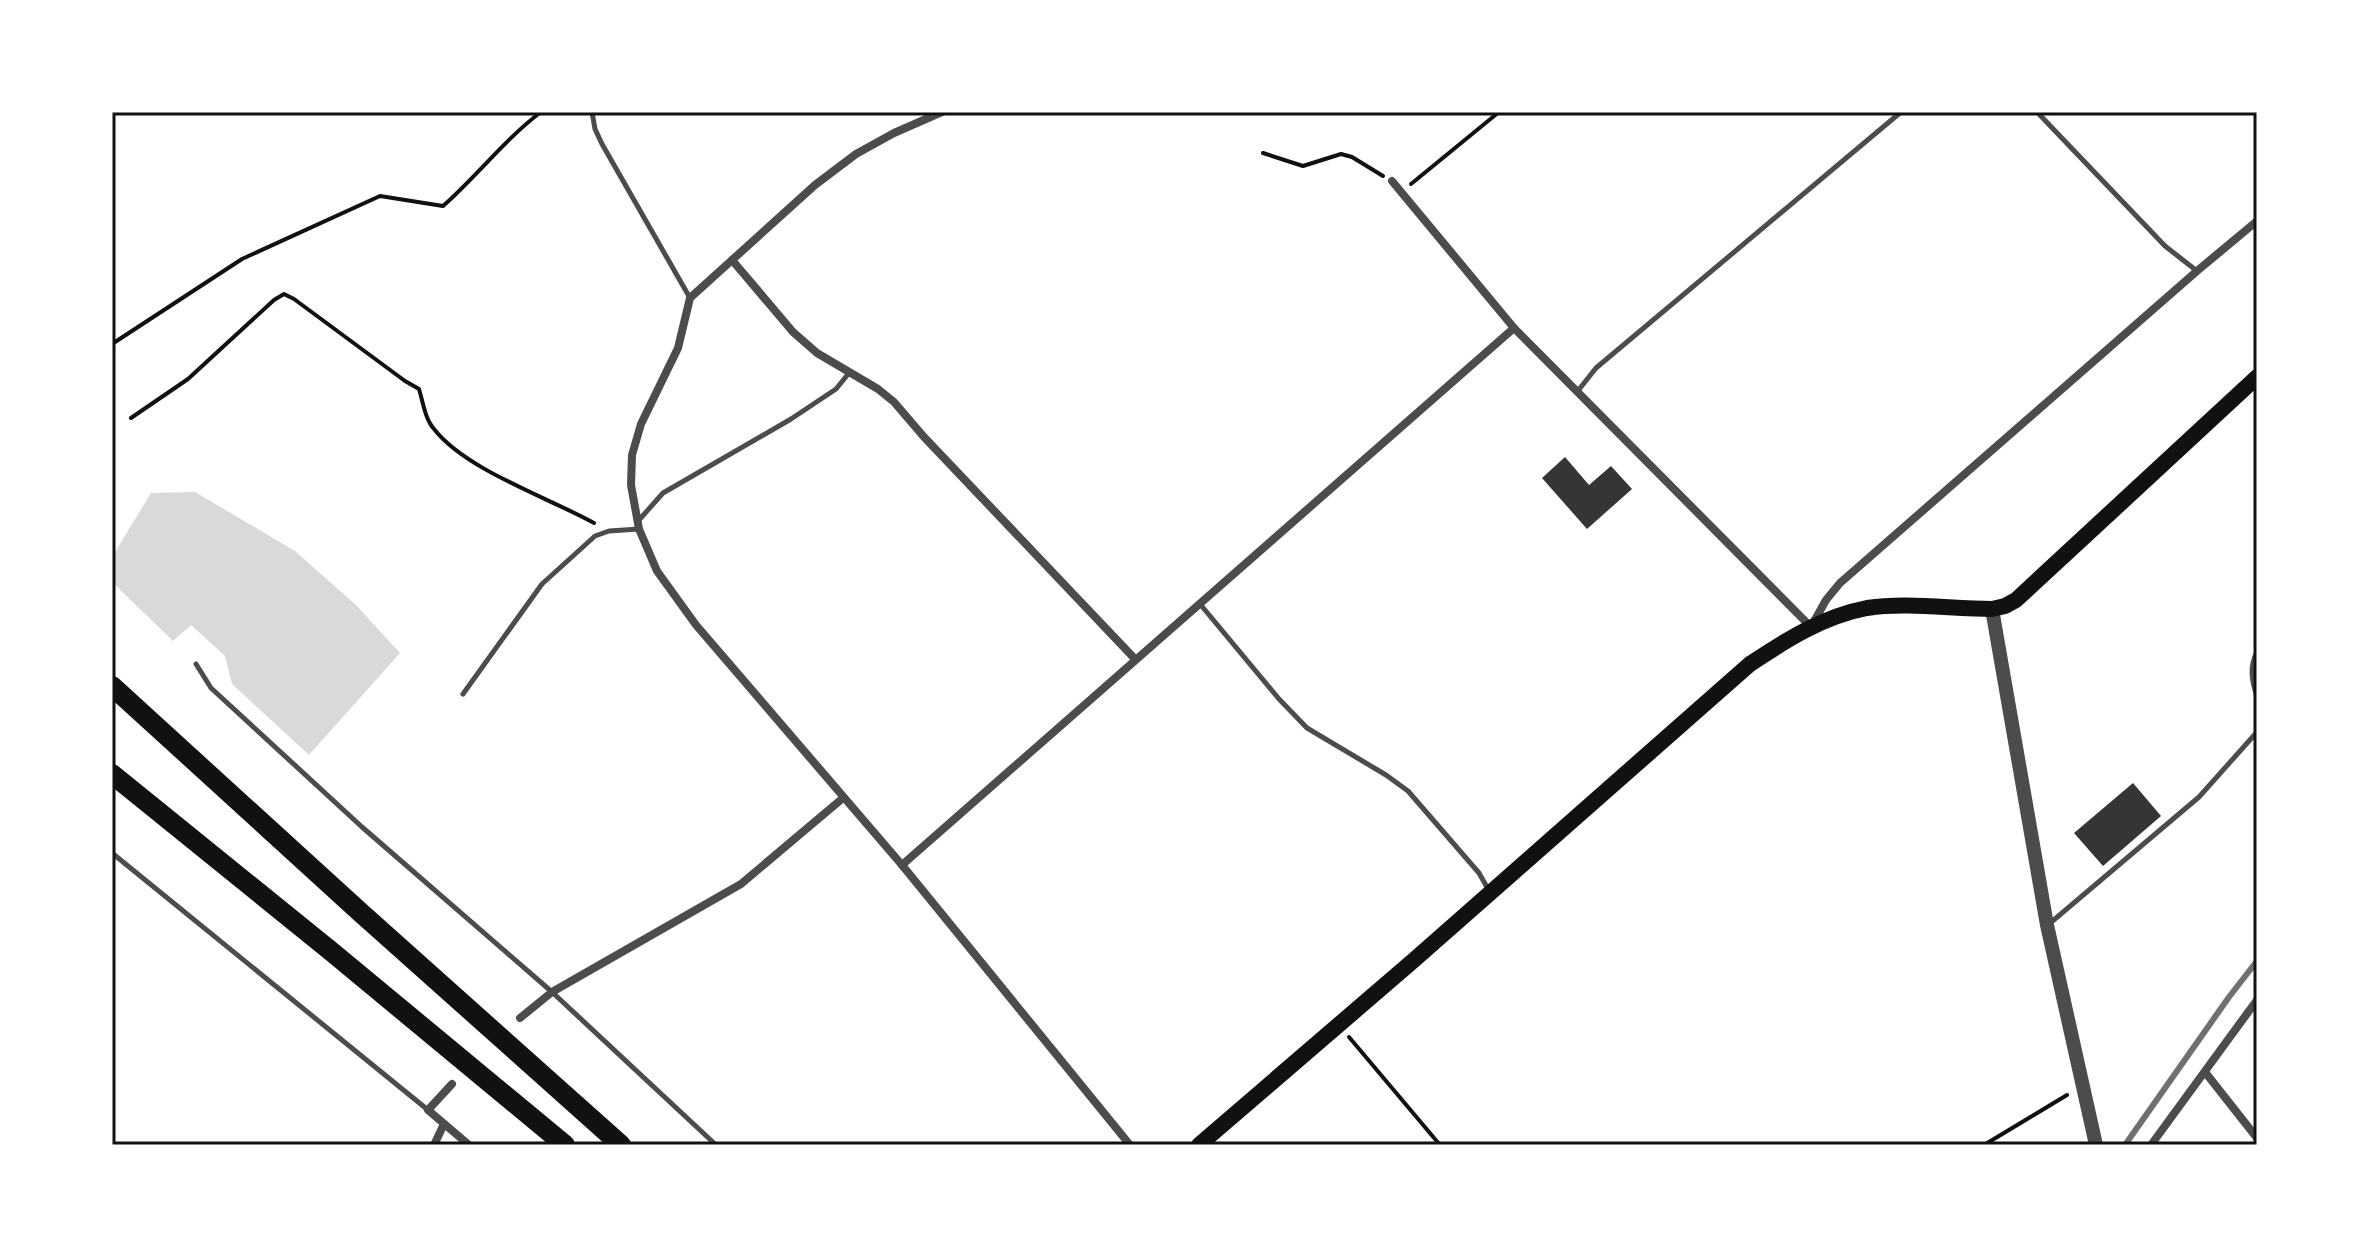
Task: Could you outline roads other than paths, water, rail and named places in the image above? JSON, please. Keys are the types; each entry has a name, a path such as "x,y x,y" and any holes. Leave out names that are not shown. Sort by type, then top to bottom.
{"highway":[{"path":"112,686 371,923 621,1145"},
{"path":"112,774 565,1145"}],"main road":[{"path":"1199,1145 1490,894 1726,684 1776,647 1811,627 1868,608 1992,609 2005,606 2026,592 2257,377"}],"street":[{"path":"942,112 856,154 815,185 690,298 678,348 641,424 632,455 631,485 638,525 657,571 696,625 902,865 1130,1145"},
{"path":"1392,181 1514,328 1811,627 1840,583 2257,221"},
{"path":"732,260 793,332 817,353 894,402 1135,659"},
{"path":"902,865 1514,328"},
{"path":"1992,609 2047,925 2096,1145"},
{"path":"520,1018 552,992 741,884 843,798"},
{"path":"2151,1145 2257,1000"},
{"path":"2205,1072 2254,1127 2257,1138"},
{"path":"452,1084 428,1110 469,1145"},
{"path":"434,1145 444,1124"}],"lane":[{"path":"592,112 602,144 690,298"},
{"path":"1577,392 1596,368 1901,112"},
{"path":"2037,112 2165,246 2197,271"},
{"path":"463,694 542,584 595,536 638,525 663,493 791,419 836,389 849,373"},
{"path":"1200,604 1307,728 1408,791 1479,873 1490,894"},
{"path":"2257,652 2251,677 2257,697"},
{"path":"196,664 211,688 362,827 552,992 716,1145"},
{"path":"2047,925 2199,797 2257,732"},
{"path":"112,853 428,1110"}],"railway":[{"path":"2125,1145 2257,961"}]}
